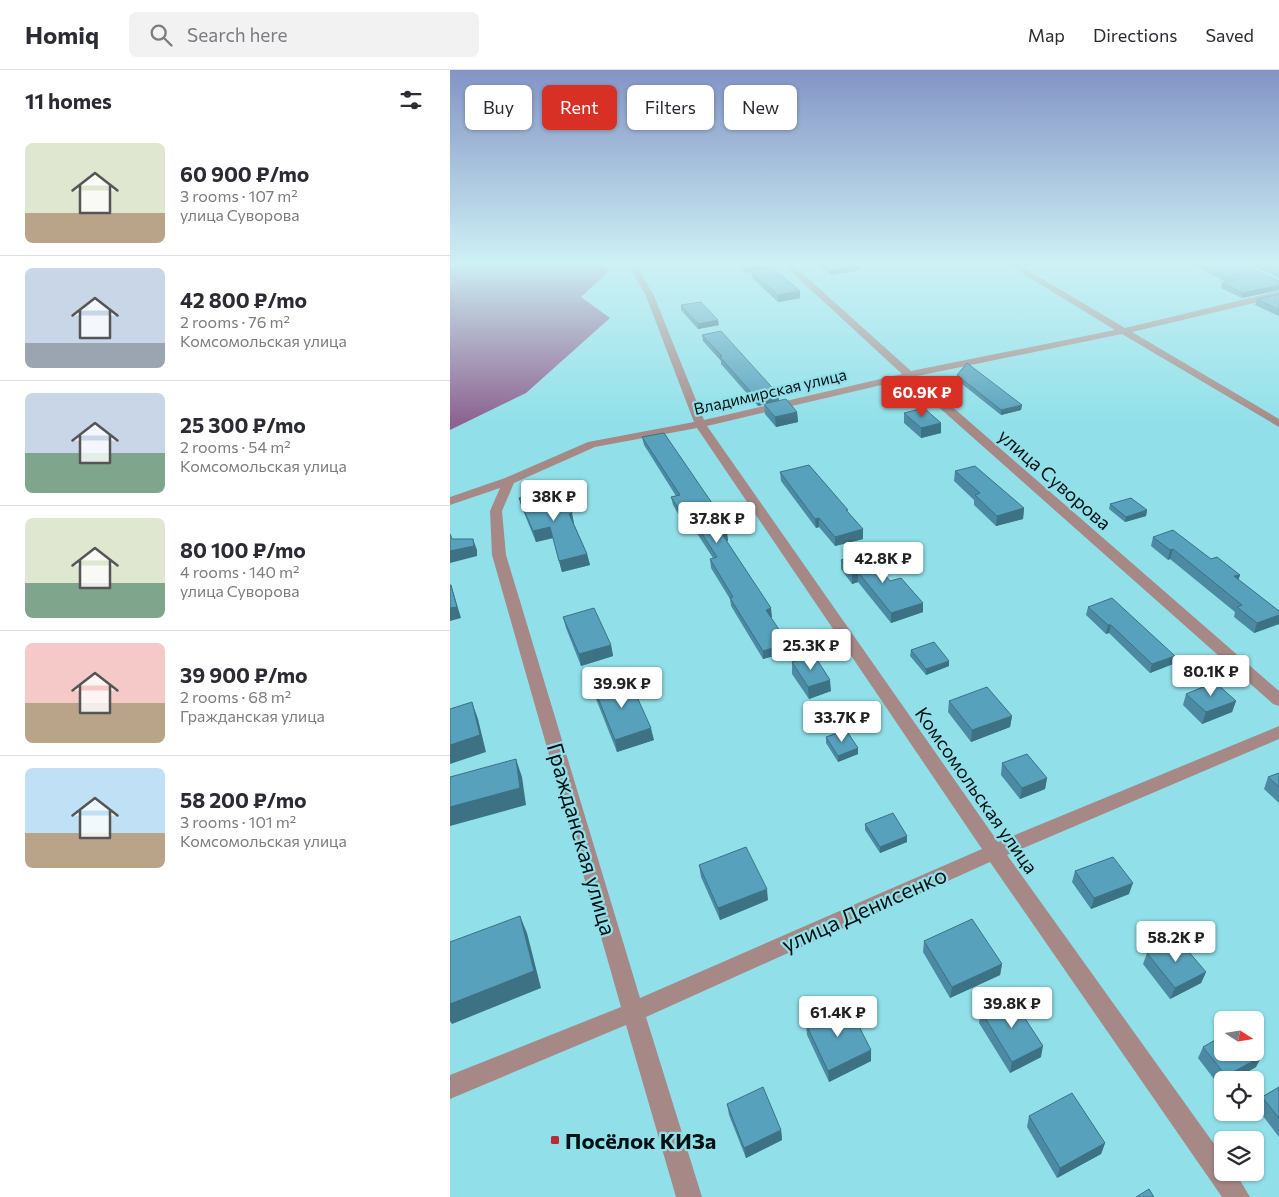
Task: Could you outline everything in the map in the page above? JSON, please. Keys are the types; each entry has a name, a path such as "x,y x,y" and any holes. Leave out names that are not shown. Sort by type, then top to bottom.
{"street":[{"name":"Комсомольская улица","path":"658,317 700,424 994,852 1237,1197"},
{"name":"улица Суворова","path":"844,317 909,376 1279,700"},
{"path":"1100,317 1279,424"},
{"name":"Владимирская улица","path":"450,501 509,480 592,444 700,424 909,376 1185,317"},
{"name":"Гражданская улица","path":"509,480 496,511 499,555 689,1197"},
{"name":"улица Денисенко","path":"450,1087 633,1012 994,852 1279,732"}],"shaded area":[{"path":"450,317 610,318 526,393 450,430"}],"building":[{"path":"691,317 715,317 718,320 698,324"},
{"path":"721,331 778,394 757,399 702,335"},
{"path":"967,363 1022,405 1001,410 957,375"},
{"path":"786,399 797,412 775,417 764,404"},
{"path":"924,408 941,423 921,428 904,413"},
{"path":"664,433 714,506 710,507 727,532 722,534 771,608 766,610 788,643 763,651 730,598 733,597 710,559 717,557 688,512 682,514 671,497 680,495 642,437"},
{"path":"809,465 863,529 835,537 819,518 815,519 780,472"},
{"path":"975,466 1024,508 997,516 975,495 980,493 955,471"},
{"path":"560,488 572,513 569,514 587,554 559,561 550,527 533,531 519,498"},
{"path":"1131,498 1147,510 1126,517 1110,504"},
{"path":"1173,530 1211,559 1217,557 1240,575 1234,576 1279,611 1279,615 1257,623 1237,607 1242,605 1173,549 1170,550 1153,537"},
{"path":"450,534 452,539 473,539 474,546 450,551"},
{"path":"866,553 890,581 901,578 923,603 891,613 858,572 852,574 841,560"},
{"path":"451,585 457,607 450,608"},
{"path":"1112,598 1175,656 1152,664 1111,625 1108,625 1088,607"},
{"path":"594,608 611,645 579,654 563,617"},
{"path":"934,642 949,661 926,669 911,650"},
{"path":"814,655 830,680 808,687 792,662"},
{"path":"628,677 651,728 615,740 594,688"},
{"path":"1215,682 1236,701 1206,712 1186,694"},
{"path":"987,687 1012,716 972,730 949,701"},
{"path":"472,702 480,735 450,745 450,709"},
{"path":"846,730 858,748 838,756 826,737"},
{"path":"1027,754 1047,778 1022,788 1002,763"},
{"path":"516,759 520,788 450,807 450,777"},
{"path":"1279,773 1279,787 1268,777"},
{"path":"893,813 907,836 880,847 865,824"},
{"path":"746,847 767,889 718,908 699,865"},
{"path":"1113,857 1133,883 1094,898 1075,871"},
{"path":"520,916 534,971 450,1004 450,942"},
{"path":"972,919 1002,964 952,987 924,941"},
{"path":"1177,938 1206,972 1175,988 1147,953"},
{"path":"1011,997 1043,1046 1012,1062 981,1011"},
{"path":"848,1005 871,1050 828,1071 806,1024"},
{"path":"1214,1041 1214,1061 1203,1047"},
{"path":"1214,1061 1253,1061 1235,1071 1222,1071"},
{"path":"763,1087 781,1130 744,1148 727,1104"},
{"path":"1279,1087 1279,1118 1264,1099 1264,1096"},
{"path":"1072,1093 1105,1143 1060,1168 1029,1116"},
{"path":"1149,1189 1154,1197 1136,1197"}],"place":[{"name":"Посёлок КИЗа","path":"555,1140"}]}
